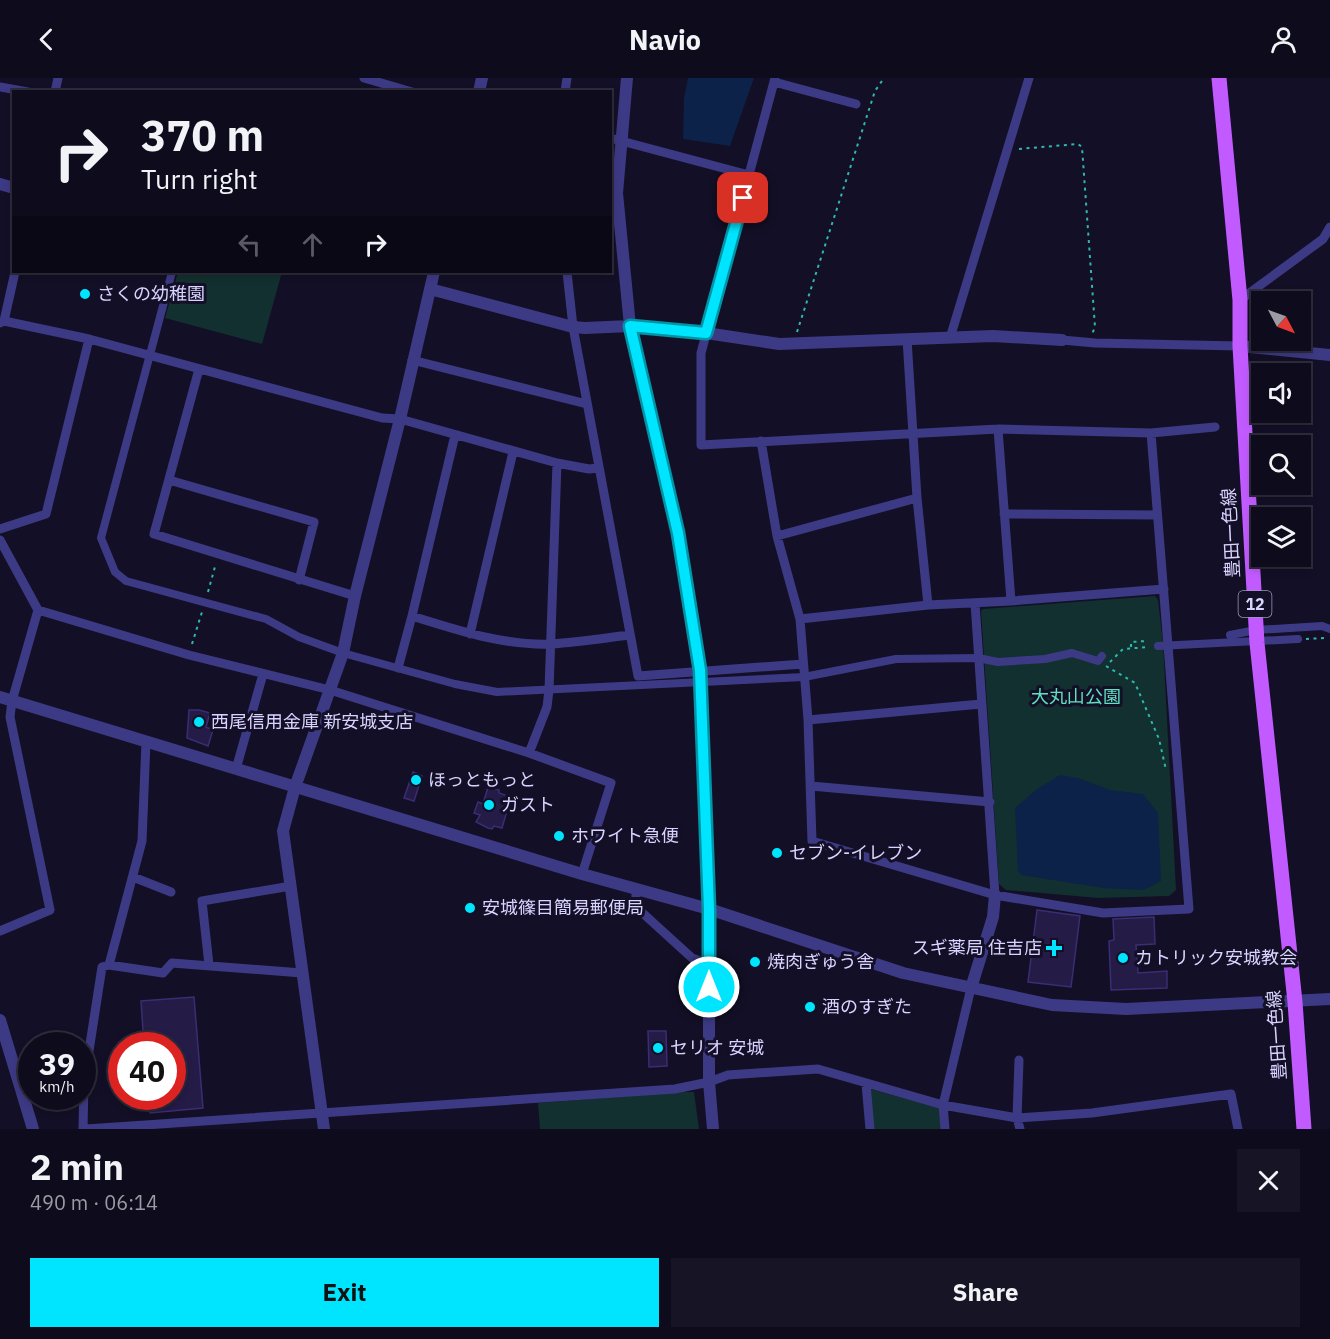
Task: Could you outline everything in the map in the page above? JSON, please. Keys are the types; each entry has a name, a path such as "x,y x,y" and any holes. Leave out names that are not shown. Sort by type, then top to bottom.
{"main road":[{"name":"豊田一色線","path":"1219,78 1240,300 1240,346 1256,630 1295,1002 1304,1129"}],"street":[{"path":"364,78 405,90"},
{"path":"627,78 616,139 617,193 630,326 678,533 700,670 709,909 710,1082 713,1129"},
{"path":"950,338 1029,78"},
{"path":"856,104 774,80 701,353 700,445 998,429 1151,433 1215,427"},
{"path":"0,87 17,90"},
{"path":"616,139 749,175"},
{"path":"1240,300 1323,239 1330,227"},
{"path":"15,273 2,322 89,339 382,418 400,419 557,463 590,469 599,468"},
{"path":"172,273 101,538 116,572 126,580 266,619 299,637 343,653 454,684 497,692 699,684 804,677 896,660 978,658 998,662 1045,659 1072,653 1100,658"},
{"path":"324,1129 284,831 295,787 343,653 434,273"},
{"path":"567,273 573,327 638,676 803,664"},
{"path":"430,289 573,327 630,326 706,333 779,344 993,336 1089,342 1240,346 1330,355"},
{"path":"0,529 46,514 89,339"},
{"path":"907,339 917,498 928,605"},
{"path":"412,360 587,404"},
{"path":"199,369 154,534 355,596"},
{"path":"998,429 1011,601"},
{"path":"761,441 777,536 800,619 808,720 812,841 995,895 1103,913 1189,909 1151,433"},
{"path":"398,668 455,435"},
{"path":"470,634 513,452"},
{"path":"529,753 548,707 557,463"},
{"path":"169,480 314,522 299,580"},
{"path":"777,536 917,498"},
{"path":"1004,514 1158,514"},
{"path":"0,540 38,610 189,655 330,690 529,753 611,783 582,874"},
{"path":"800,619 928,605 1164,589"},
{"path":"945,1129 943,1105 971,988 993,916 995,895 975,603"},
{"path":"0,931 50,910 6,699 38,610"},
{"path":"412,616 470,634 516,641 551,644 630,635"},
{"path":"1230,634 1322,626 1330,629"},
{"path":"1158,646 1298,639"},
{"path":"236,769 263,674"},
{"path":"6,699 582,874 709,909 903,973 1052,1005 1126,1009 1330,999"},
{"path":"808,720 981,704"},
{"path":"0,726 11,723"},
{"path":"109,965 142,841 146,742"},
{"path":"811,786 990,802"},
{"path":"133,877 171,892"},
{"path":"209,964 202,901 291,886"},
{"path":"636,889 636,907 692,958 709,964"},
{"path":"302,973 209,964 172,963 164,973 109,965 102,967 84,1083 85,1129 675,1089 710,1082 728,1075 818,1069 943,1105 1017,1118 1092,1113 1231,1094 1238,1129"},
{"path":"0,1020 33,1129"},
{"path":"1019,1060 1017,1118 1020,1129"},
{"path":"866,1084 870,1129"}],"path":[{"path":"793,344 874,91 884,78"},
{"path":"1008,150 1078,144 1082,147 1095,327 1089,342"},
{"path":"1298,639 1330,638"},
{"path":"1131,647 1131,642 1146,641"},
{"path":"1100,658 1111,663 1124,649 1158,646"},
{"path":"1100,658 1134,683 1159,739 1168,777"}],"green space":[{"path":"178,273 282,273 262,344 165,318"},
{"name":"大丸山公園","path":"1155,596 1158,600 1163,643 1176,890 1169,896 1098,898 1006,890 999,884 981,611 983,609"},
{"path":"870,1089 939,1108 941,1129 874,1129"},
{"path":"694,1092 699,1129 540,1129 538,1103"}],"water":[{"path":"688,78 754,78 730,146 683,139 684,98"},
{"path":"1060,775 1078,778 1110,790 1143,794 1158,813 1161,881 1144,890 1103,888 1021,875 1018,871 1015,808 1036,790"}],"building":[{"path":"189,710 210,713 206,727 213,730 208,746 187,738"},
{"path":"413,772 422,776 414,801 404,798"},
{"path":"488,787 511,797 502,828 494,826 492,829 476,822 480,815 474,813 478,802 483,804"},
{"name":"スギ薬局 住吉店","path":"1037,910 1080,916 1071,987 1028,982"},
{"name":"カトリック安城教会","path":"1154,917 1155,944 1136,945 1138,973 1167,971 1167,988 1111,990 1109,941 1114,940 1113,919"},
{"path":"194,997 203,1108 186,1110 186,1032 143,1032 141,1001"},
{"name":"セリオ 安城","path":"648,1031 666,1031 667,1066 649,1067"},
{"path":"150,1110 182,1110 150,1113"}],"place":[{"name":"さくの幼稚園","path":"85,294"},
{"name":"西尾信用金庫 新安城支店","path":"199,722"},
{"name":"ほっともっと","path":"416,780"},
{"name":"ガスト","path":"489,805"},
{"name":"ホワイト急便","path":"559,836"},
{"name":"セブン-イレブン","path":"777,853"},
{"name":"安城篠目簡易郵便局","path":"470,908"},
{"name":"スギ薬局 住吉店","path":"1054,948"},
{"name":"カトリック安城教会","path":"1123,958"},
{"name":"焼肉ぎゅう舎","path":"755,962"},
{"name":"酒のすぎた","path":"810,1007"},
{"name":"セリオ 安城","path":"658,1048"}],"route":[{"path":"709,987 709,909 700,670 678,533 630,326 706,333 743,198"}]}
